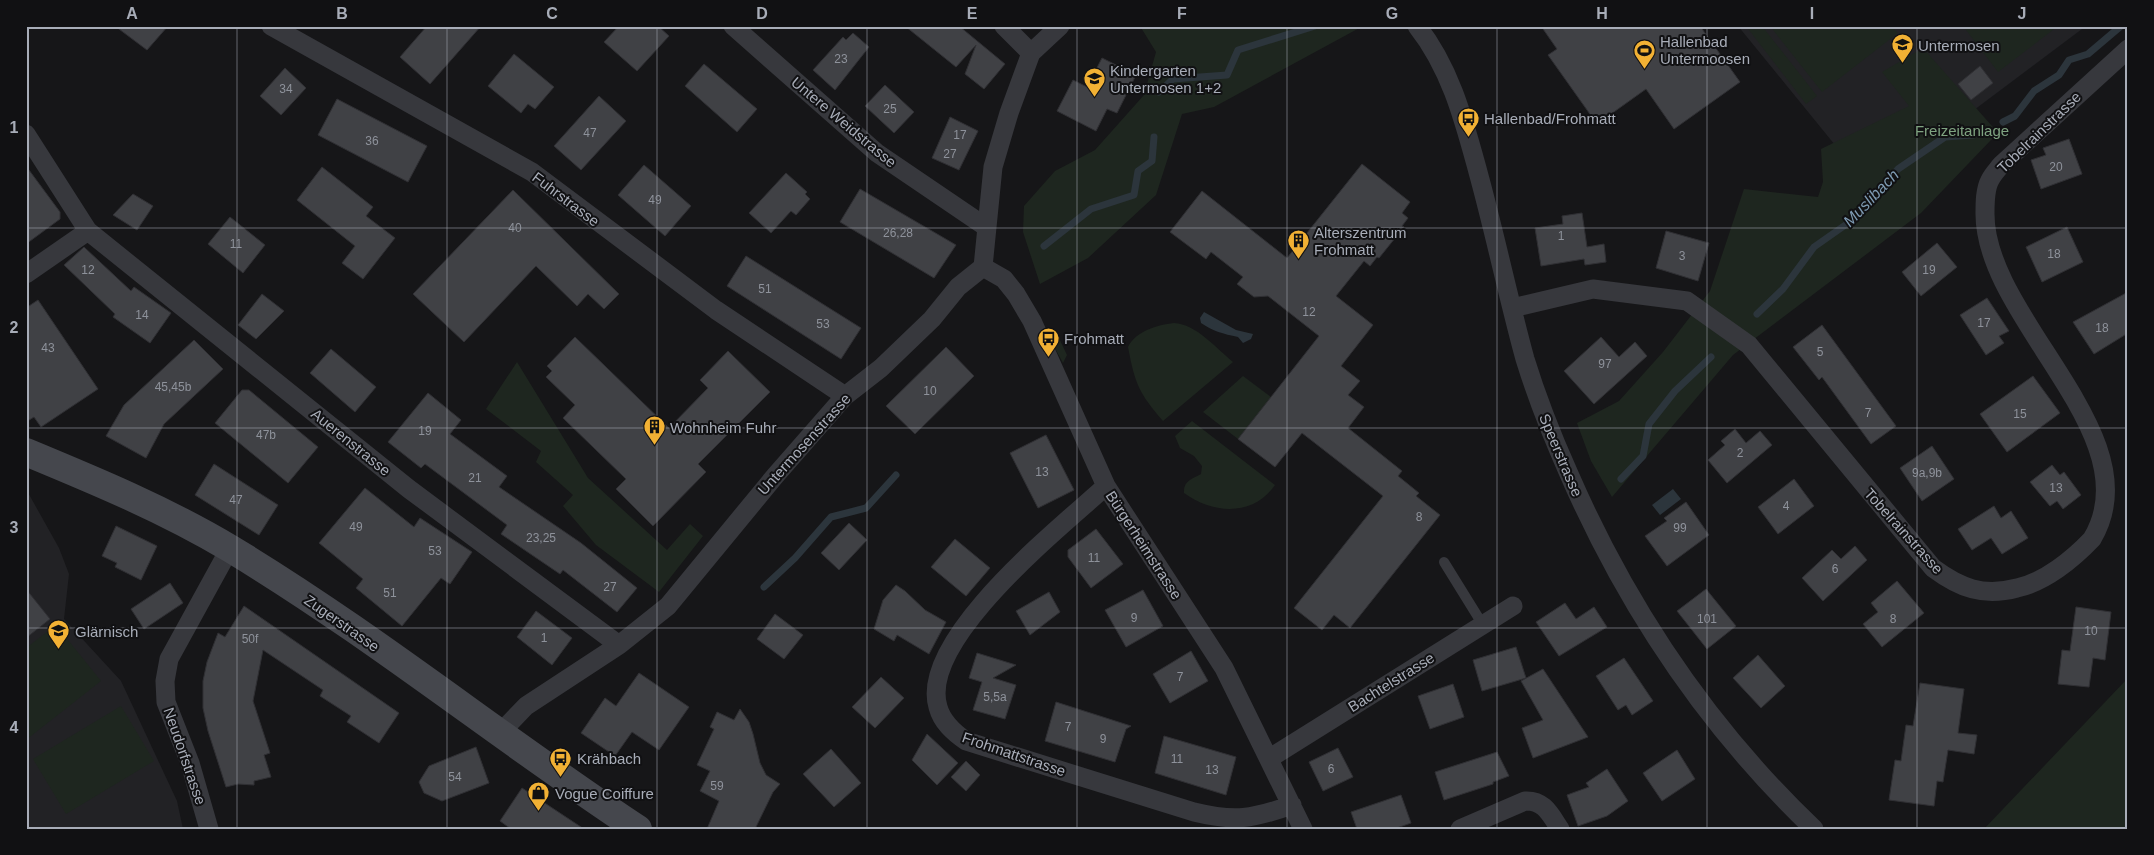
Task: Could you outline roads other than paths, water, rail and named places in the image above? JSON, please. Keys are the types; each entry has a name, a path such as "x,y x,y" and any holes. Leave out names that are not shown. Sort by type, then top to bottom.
{"main road":[{"name":"Zugerstrasse","path":"26,452 134,498 230,548 302,594 561,778 638,829"}],"street":[{"name":"Fuhrstrasse","path":"271,26 532,172 716,310 845,396"},
{"name":"Untere Weidstrasse","path":"733,26 877,153 986,227"},
{"path":"1004,26 1031,53"},
{"path":"983,268 994,167 1009,113 1031,53 1060,26"},
{"name":"Speerstrasse","path":"1417,26 1447,74 1462,113 1512,308 1538,398 1554,440 1592,524 1625,590 1676,668 1715,721 1749,762 1814,829"},
{"name":"Tobelrainstrasse","path":"2104,418 2006,278 1984,231 1985,201 1989,181 2001,164 2128,49"},
{"name":"Auerenstrasse","path":"26,134 88,231 409,489 619,646"},
{"path":"26,274 88,231"},
{"name":"Untermosenstrasse","path":"500,733 526,706 619,646 668,606 775,476 845,396 894,356 932,319 958,287 983,268"},
{"name":"Bürgerheimstrasse","path":"983,268 1004,279 1016,294 1032,321 1106,486 1224,668 1270,758 1303,829"},
{"name":"Tobelrainstrasse","path":"1512,308 1593,289 1687,301 1749,345 1933,568 1953,583 1976,591 1998,592 2019,588 2063,564 2100,532 2112,516 2119,498 2121,482"},
{"name":"Frohmattstrasse","path":"1106,486 993,590 963,626 939,674 937,706 944,720 953,732 966,741 1222,819 1242,819 1262,815 1292,805"},
{"name":"Neudorfstrasse","path":"209,829 190,763 166,702 165,681 169,659 230,548"},
{"name":"Bachtelstrasse","path":"1270,758 1513,606"},
{"path":"1460,829 1525,801 1536,800 1546,808 1560,829"}],"lane":[{"path":"1444,562 1483,625"}],"waterway":[{"path":"1159,92 1173,79 1227,75 1238,50 1315,26"},
{"name":"Muslibach","path":"2003,122 2015,116 2034,91 2059,75 2069,60 2088,54 2121,26"},
{"name":"Muslibach","path":"1757,314 1783,289 1814,247 1851,221 1898,169 1945,137 1973,135 1981,131"},
{"path":"1044,246 1091,209 1134,195 1138,171 1152,161 1154,137"},
{"name":"Muslibach","path":"1621,479 1643,456 1649,424 1675,391 1711,357"},
{"path":"764,587 795,558 831,517 866,508 896,475"}],"place":[{"name":"Untermosen","path":"1902,64"},
{"name":"Hallenbad Untermoosen","path":"1644,69"},
{"name":"Kindergarten Untermosen 1+2","path":"1094,98"},
{"name":"Hallenbad/Frohmatt","path":"1468,137"},
{"name":"Alterszentrum Frohmatt","path":"1298,260"},
{"name":"Frohmatt","path":"1048,357"},
{"name":"Wohnheim Fuhr","path":"654,446"},
{"name":"Glärnisch","path":"59,650"},
{"name":"Krähbach","path":"561,777"},
{"name":"Vogue Coiffure","path":"539,812"}],"park label":[{"name":"Freizeitanlage","path":"1962,130"}]}
